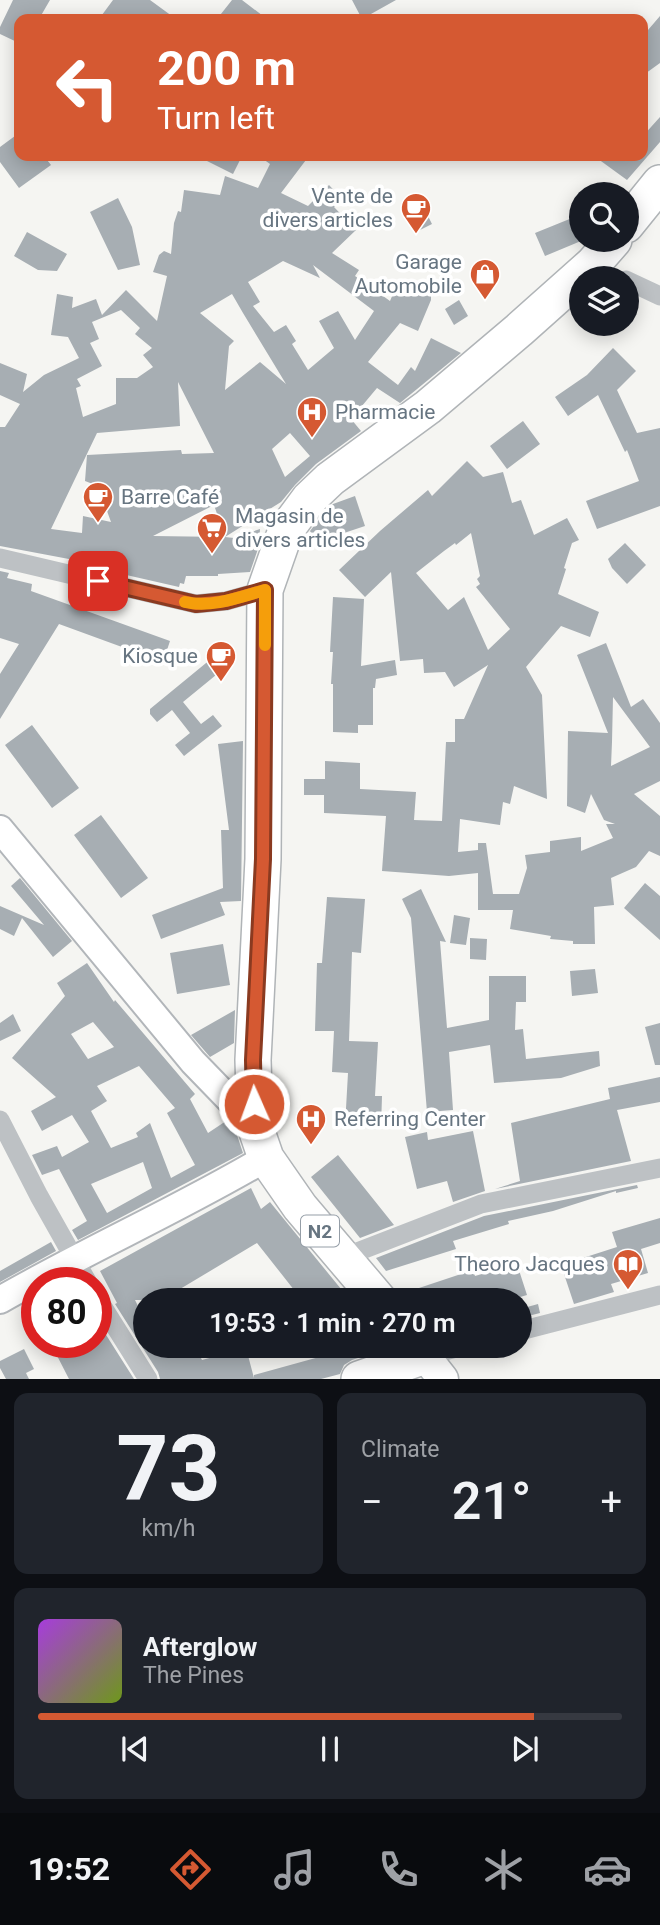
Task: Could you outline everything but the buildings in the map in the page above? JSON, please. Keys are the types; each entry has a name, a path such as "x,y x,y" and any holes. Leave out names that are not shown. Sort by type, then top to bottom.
{"highway":[{"path":"639,209 660,183"},
{"path":"260,1142 253,1060 263,859 265,590 286,530 309,499 330,479 569,300"},
{"name":"N2","path":"260,1142 300,1208 369,1288"},
{"path":"359,1379 428,1360"}],"main road":[{"path":"0,829 260,1142 226,1181 73,1258 0,1300"}],"street":[{"path":"639,282 660,296"},
{"path":"0,558 196,604 226,601 265,590"},
{"path":"0,1120 78,1267"},
{"path":"344,1257 481,1205 660,1168"},
{"path":"532,1328 660,1295"},
{"path":"112,1322 148,1379"}],"slow traffic":[{"path":"185,602 196,604 226,601 265,590 265,645"}],"place":[{"name":"Vente de divers articles","path":"416,235"},
{"name":"Garage Automobile","path":"485,301"},
{"name":"Pharmacie","path":"312,439"},
{"name":"Barre Café","path":"98,524"},
{"name":"Magasin de divers articles","path":"212,555"},
{"name":"Kiosque","path":"221,683"},
{"name":"Referring Center","path":"311,1146"},
{"name":"Theoro Jacques","path":"628,1291"}],"route":[{"path":"98,581 196,604 226,601 265,590 263,859 253,1060 254,1104"}]}
